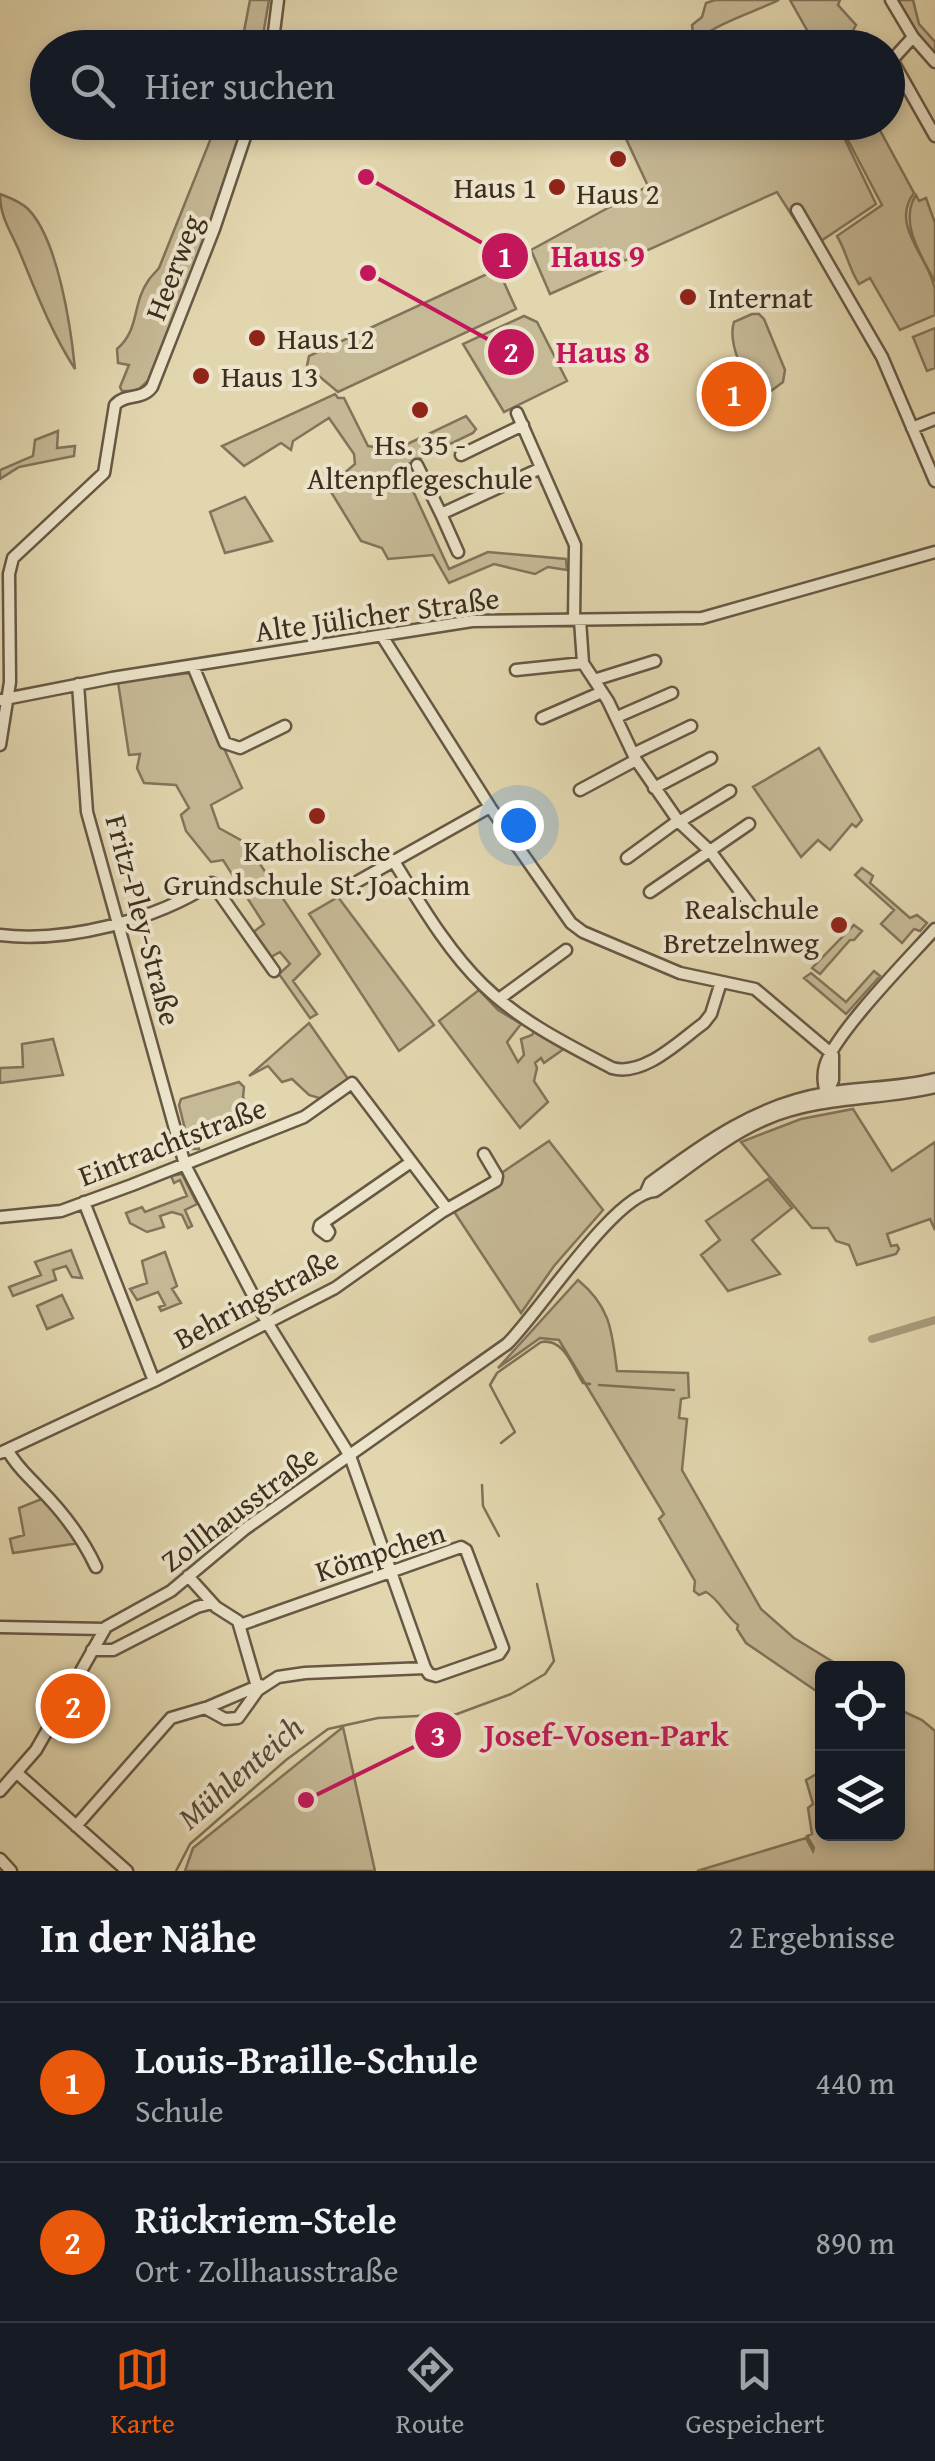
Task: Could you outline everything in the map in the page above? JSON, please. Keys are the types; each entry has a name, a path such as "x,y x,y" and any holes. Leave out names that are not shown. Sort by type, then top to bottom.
{"street":[{"path":"274,30 278,0"},
{"path":"892,0 913,37 935,62"},
{"path":"905,46 913,37"},
{"path":"905,83 935,136"},
{"name":"Heerweg","path":"5,699 12,558 104,474 116,405 124,398 148,392 156,379 244,140"},
{"path":"796,210 882,357 935,482"},
{"path":"517,413 575,545 577,620 584,663 654,788 679,821 710,851 754,910"},
{"path":"912,428 935,419"},
{"path":"460,456 524,425"},
{"path":"417,464 458,552"},
{"path":"441,514 540,469"},
{"name":"Alte Jülicher Straße","path":"5,699 472,621 702,618 935,552"},
{"path":"382,636 490,807 576,928 680,973 744,986 762,994 832,1054"},
{"path":"594,680 655,661"},
{"path":"516,670 584,663"},
{"path":"192,666 225,743 240,748 285,726"},
{"name":"Fritz-Pley-Straße","path":"78,684 84,793 185,1165 268,1324 350,1456 426,1668"},
{"path":"542,718 602,692"},
{"path":"617,717 672,692"},
{"path":"0,744 5,699"},
{"path":"580,790 691,726"},
{"path":"654,788 712,758"},
{"path":"627,858 679,821 730,792"},
{"path":"338,889 490,807"},
{"path":"650,892 749,824"},
{"path":"394,860 466,967 499,999 530,1022 612,1068 630,1069 648,1062 704,1024 721,982"},
{"path":"0,935 47,936 118,922 177,905 215,881 274,971"},
{"path":"827,1098 832,1054 845,1033 935,929"},
{"path":"499,999 566,950"},
{"path":"827,1098 935,1079"},
{"name":"Eintrachtstraße","path":"0,1217 52,1213 185,1165 304,1117 352,1083 411,1162"},
{"path":"827,1098 935,1087"},
{"name":"Zollhausstraße","path":"0,1791 36,1750 104,1630 157,1600 211,1554 507,1344 592,1240 658,1177 733,1125 764,1109 827,1098"},
{"name":"Behringstraße","path":"4,1452 336,1288 447,1209 496,1181 484,1154"},
{"path":"323,1222 411,1162 447,1209"},
{"path":"84,1202 154,1381"},
{"path":"4,1452 38,1487 96,1567"},
{"name":"Kömpchen","path":"240,1625 464,1548 503,1644 499,1654 444,1674 433,1676 426,1668"},
{"path":"188,1576 212,1603 236,1618 261,1686"},
{"path":"92,1650 114,1650 212,1603"},
{"path":"0,1627 104,1630"},
{"path":"76,1826 171,1718 305,1672 426,1668"},
{"path":"206,1708 225,1719 238,1718 261,1686"},
{"path":"18,1774 126,1871"},
{"path":"0,1859 12,1871"}],"shaded area":[{"path":"250,0 269,0 264,30 244,30"},
{"path":"779,0 713,30 693,30 706,3"},
{"path":"790,0 840,0 838,5 856,25 853,30 807,30"},
{"path":"896,0 913,0 919,24 935,42 935,55 913,32"},
{"path":"210,140 238,140 199,256 151,378 137,391 122,391 129,365 118,363 117,349 129,333 143,290 159,268"},
{"path":"627,140 845,140 876,204 812,247 777,192 550,294 531,250 648,186"},
{"path":"848,140 885,140 914,193 908,205 908,230 932,278 935,315 900,330 870,278 859,284 837,236 882,205"},
{"path":"0,194 28,209 47,241 61,285 75,369 7,224"},
{"path":"916,195 919,201 926,198 935,223 935,282 911,228 911,205"},
{"path":"498,269 516,309 338,392 307,366 309,356"},
{"path":"752,314 764,319 785,370 783,382 771,391 758,391 752,385 735,349 734,322"},
{"path":"524,316 537,322 567,381 504,412 463,344"},
{"path":"935,328 935,368 927,371 913,337"},
{"path":"335,394 344,398 368,446 395,450 466,416 476,429 402,467 449,569 488,552 566,559 567,570 548,567 535,574 494,564 449,583 433,555 388,559 382,548 361,541 328,487 355,464 354,454 329,418 293,441 291,450 281,443 244,466 222,446"},
{"path":"58,431 57,448 75,446 74,456 19,467 0,479 0,470 33,456 35,440"},
{"path":"245,497 272,541 225,553 210,512"},
{"path":"190,673 242,788 211,805 219,828 246,843 320,954 293,981 317,1014 310,1018 279,974 290,964 280,952 269,958 252,933 264,924 223,860 211,862 186,831 181,815 189,808 176,785 144,783 137,768 140,754 129,755 118,682"},
{"path":"819,748 862,820 856,827 852,824 830,850 818,840 801,857 753,787"},
{"path":"862,868 873,876 870,883 910,918 917,915 927,923 920,931 914,929 902,943 881,924 894,910 855,875"},
{"path":"338,897 434,1025 399,1051 309,914"},
{"path":"854,925 862,931 854,940 820,974 812,968"},
{"path":"874,971 880,976 846,1014 804,978 811,973 846,1002"},
{"path":"479,990 498,1010 521,1024 507,1042 518,1062 524,1055 521,1039 535,1030 565,1048 544,1063 541,1058 535,1063 534,1081 548,1102 520,1128 439,1021"},
{"path":"309,1023 351,1083 329,1101 309,1095 292,1079 282,1082 268,1066 249,1076"},
{"path":"53,1039 63,1075 0,1083 0,1068 23,1067 22,1044"},
{"path":"239,1082 251,1112 197,1140 199,1149 190,1149 179,1105 181,1099"},
{"path":"853,1109 892,1171 935,1142 935,1230 930,1219 887,1234 891,1246 897,1245 899,1249 896,1254 857,1265 849,1245 836,1241 828,1228 812,1228 741,1142 801,1119"},
{"path":"549,1141 603,1210 554,1266 521,1313 451,1207"},
{"path":"182,1174 197,1204 185,1210 192,1226 188,1228 182,1215 172,1212 160,1216 164,1227 147,1232 130,1223 126,1213 142,1207 145,1212 187,1196 180,1180 174,1183 171,1176"},
{"path":"768,1179 792,1208 752,1240 780,1274 728,1291 701,1255 720,1240 706,1221"},
{"path":"71,1250 82,1278 72,1277 66,1266 53,1270 56,1280 13,1296 9,1287 41,1275 35,1262"},
{"path":"165,1252 177,1286 172,1289 181,1303 161,1311 159,1307 165,1305 158,1292 137,1300 130,1289 147,1283 142,1261"},
{"path":"578,1280 604,1310 617,1371 688,1373 689,1397 681,1399 679,1418 687,1419 682,1470 761,1609 794,1638 832,1661 815,1661 815,1690 746,1643 738,1625 714,1598 706,1592 699,1595 694,1591 695,1581 659,1519 664,1514 559,1340 540,1338 498,1368"},
{"path":"62,1295 73,1318 47,1329 37,1306"},
{"path":"44,1498 79,1543 13,1553 10,1539 24,1535 19,1508"},
{"path":"905,1712 922,1720 935,1731 935,1871 697,1871 806,1838 813,1851 807,1836 812,1834 808,1808 813,1804 806,1780 815,1775 815,1841 905,1841"},
{"path":"343,1727 375,1871 185,1871 193,1848"}],"waterway":[{"name":"Mühlenteich","path":"872,1339 935,1320"},
{"name":"Mühlenteich","path":"501,1443 515,1432 490,1385 497,1373 541,1342 556,1344 583,1383 590,1384"},
{"name":"Mühlenteich","path":"599,1385 674,1390"},
{"name":"Mühlenteich","path":"482,1485 483,1506 499,1536"},
{"name":"Mühlenteich","path":"176,1871 190,1844 286,1760 328,1729 378,1718 457,1714 511,1694 545,1674 554,1661 537,1584"}],"place":[{"name":"Haus 2","path":"618,159"},
{"name":"Haus 9","path":"366,177"},
{"name":"Haus 1","path":"557,187"},
{"name":"Haus 8","path":"368,273"},
{"name":"Internat","path":"688,297"},
{"name":"Haus 12","path":"257,338"},
{"name":"Haus 13","path":"201,376"},
{"name":"Louis-Braille-Schule","path":"734,394"},
{"name":"Hs. 35 - Altenpflegeschule","path":"420,410"},
{"name":"Katholische Grundschule St. Joachim","path":"317,816"},
{"name":"Realschule Bretzelnweg","path":"839,925"},
{"name":"Rückriem-Stele","path":"73,1706"},
{"name":"Josef-Vosen-Park","path":"306,1800"}]}
